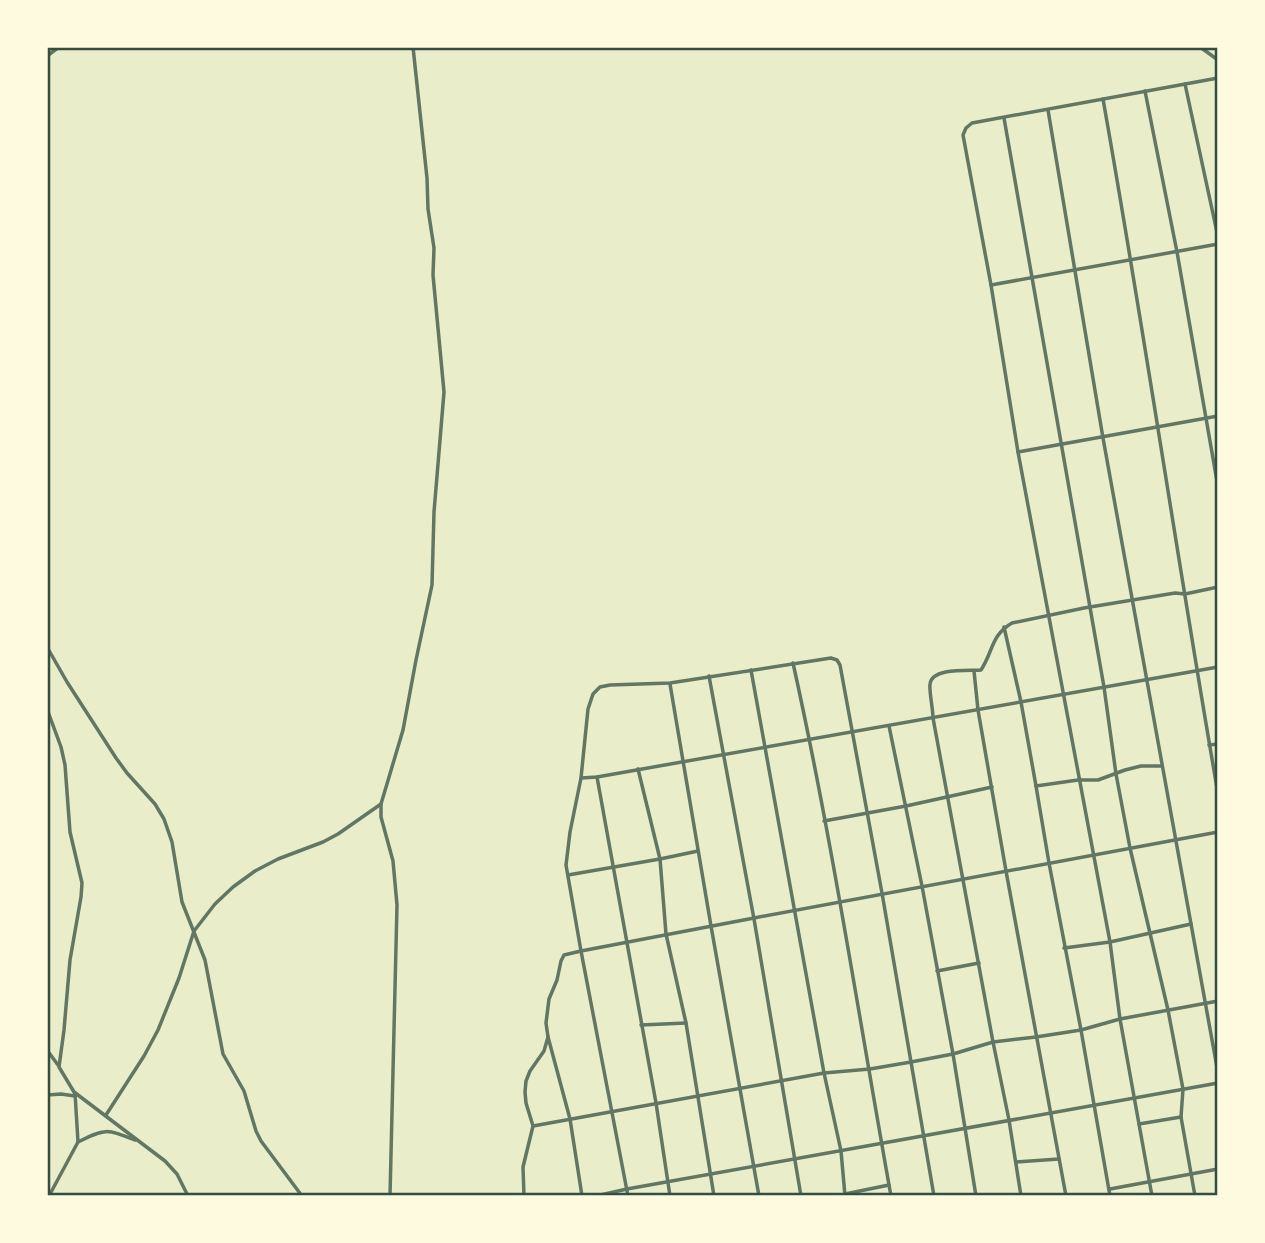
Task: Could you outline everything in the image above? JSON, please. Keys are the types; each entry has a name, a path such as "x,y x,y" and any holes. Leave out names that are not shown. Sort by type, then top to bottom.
{"street":[{"path":"47,56 59,47"},
{"path":"390,1196 397,905 393,861 381,804 403,730 432,585 434,512 444,398 433,275 434,248 413,47"},
{"path":"1200,47 1218,60"},
{"path":"1153,1196 1120,1019 1110,942 1018,452 964,135 966,128 972,124 1218,78"},
{"path":"1185,83 1218,237"},
{"path":"1145,91 1177,251 1218,487"},
{"path":"1103,99 1132,260 1196,671 1218,794"},
{"path":"1048,109 1103,438 1218,1073"},
{"path":"1004,118 1104,687 1129,848 1168,1010 1183,1089 1181,1117 1195,1196"},
{"path":"991,285 1218,244"},
{"path":"1018,452 1218,416"},
{"path":"1021,1196 933,718 930,683 938,674 981,670 996,636 1012,623 1090,607 1218,587"},
{"path":"1004,628 1021,702 1110,1196"},
{"path":"47,647 116,758 155,804 164,819 173,842 182,901 205,960 223,1054 244,1091 261,1141 302,1196"},
{"path":"628,1196 566,865 581,778 588,709 593,694 600,687 610,685 670,683 831,658 840,664 934,1196"},
{"path":"793,663 810,739 891,1196"},
{"path":"581,778 1218,667"},
{"path":"751,670 824,1073 841,1152 845,1195 889,1185"},
{"path":"974,671 978,710 1006,871 1066,1196"},
{"path":"709,676 802,1196"},
{"path":"670,683 759,1196"},
{"path":"47,709 65,765 70,832 82,883 69,960 59,1067"},
{"path":"889,726 922,886 976,1196"},
{"path":"1209,745 1218,744"},
{"path":"1036,786 1078,779 1098,780 1141,766 1162,766"},
{"path":"638,769 660,859 666,934 686,1023 714,1196"},
{"path":"597,777 656,1103 670,1196"},
{"path":"824,821 992,787"},
{"path":"106,1116 158,1030 180,978 194,931 215,904 255,871 323,842 381,804"},
{"path":"582,1196 570,1119 548,1037 549,999 564,955 838,901 1218,832"},
{"path":"568,875 698,851"},
{"path":"1064,948 1110,942 1191,923"},
{"path":"937,971 979,963"},
{"path":"533,1126 781,1080 911,1062 953,1054 993,1042 1081,1030 1120,1019 1218,1001"},
{"path":"641,1025 686,1023"},
{"path":"524,1196 523,1167 533,1126 526,1103 526,1081 544,1051 548,1037"},
{"path":"47,1050 75,1094 165,1161 177,1174 188,1196"},
{"path":"596,1196 1218,1083"},
{"path":"47,1095 75,1094"},
{"path":"49,1196 78,1142 75,1094"},
{"path":"1139,1124 1181,1117"},
{"path":"78,1142 103,1130 141,1143"},
{"path":"1016,1162 1059,1159"},
{"path":"1109,1189 1218,1169"}]}
